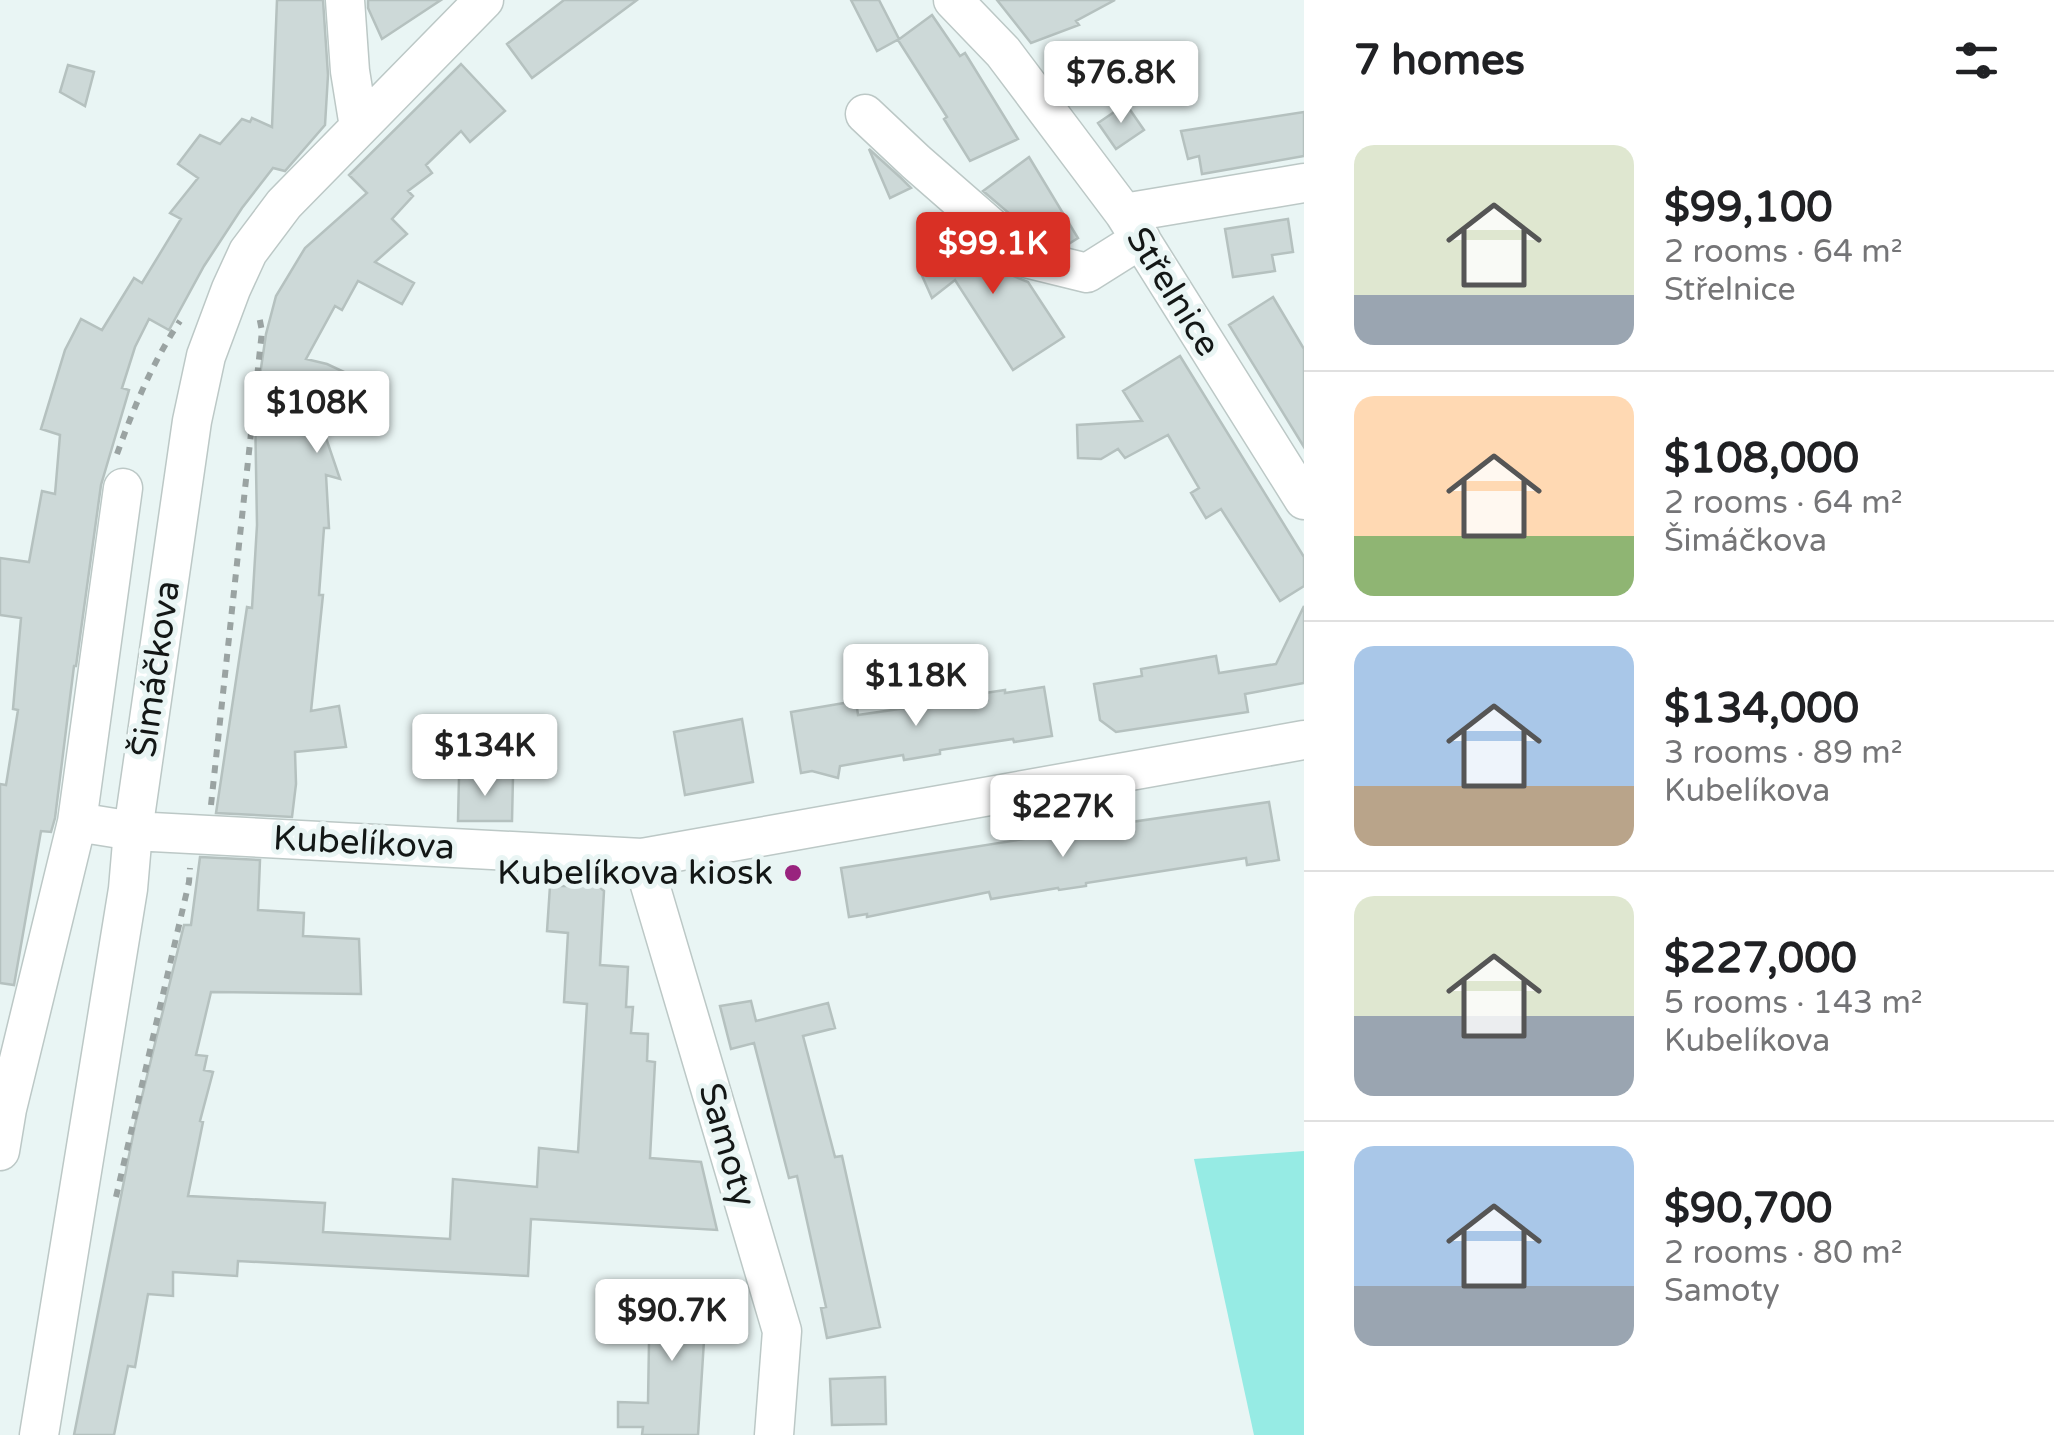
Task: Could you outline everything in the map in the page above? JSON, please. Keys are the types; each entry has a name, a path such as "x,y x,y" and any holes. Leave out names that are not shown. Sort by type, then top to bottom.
{"street":[{"path":"345,0 359,127"},
{"name":"Šimáčkova","path":"39,1435 128,889 192,420 206,356 248,252 284,204 484,0"},
{"name":"Střelnice","path":"953,0 1003,52 1132,226 1294,465 1304,500"},
{"path":"865,114 1026,258 1087,273 1132,226 1304,183"},
{"path":"0,1152 7,1109 78,822 123,488"},
{"name":"Kubelíkova","path":"78,822 133,831 642,858 1304,740"},
{"name":"Samoty","path":"642,858 782,1331 774,1435"}],"path":[{"path":"210,819 262,330 258,304"},
{"path":"114,1208 190,882 190,856"}],"shaded area":[{"path":"1304,1151 1304,1435 1254,1435 1194,1159"}],"building":[{"path":"277,0 323,0 328,75 325,125 285,171 273,168 242,208 169,330 149,319 135,347 122,388 129,390 101,485 55,818 51,832 41,831 14,985 0,983 0,784 6,785 18,710 13,709 21,618 0,615 0,558 29,562 42,491 55,494 60,435 41,429 65,350 81,319 102,330 134,278 142,283 181,219 170,213 198,178 178,164 200,135 220,144 242,119 250,122 252,118 272,127"},
{"path":"368,0 441,0 382,39"},
{"path":"564,0 637,0 532,78 507,44"},
{"path":"851,0 879,0 899,39 877,51"},
{"path":"997,0 1115,0 1076,21 1079,25 1031,43"},
{"path":"932,15 960,56 965,53 1018,139 970,161 898,40"},
{"path":"461,64 505,111 470,142 461,131 426,165 432,173 408,191 413,196 392,219 407,234 375,262 414,283 402,304 358,281 342,310 335,306 306,359 370,384 358,410 332,398 326,438 340,479 326,475 329,528 324,528 319,595 323,595 311,711 339,706 346,747 295,752 292,817 216,813 247,607 252,608 257,525 255,409 276,296 305,248 367,193 349,175"},
{"path":"68,65 94,72 85,106 60,92"},
{"path":"1126,104 1144,130 1116,149 1098,123"},
{"path":"1304,112 1304,156 1202,174 1199,156 1188,159 1181,131"},
{"path":"869,149 901,178 911,188 890,198"},
{"path":"1029,157 1078,238 1067,245 1037,237 983,191"},
{"path":"946,218 1011,275 1028,282 1064,337 1013,370 955,280 932,298 919,269 950,247 935,227"},
{"path":"1288,219 1293,252 1272,255 1275,271 1233,277 1225,229"},
{"path":"1273,297 1304,349 1304,447 1229,325"},
{"path":"1180,356 1304,557 1304,586 1280,601 1221,509 1206,518 1191,493 1199,488 1168,435 1125,458 1118,449 1101,459 1078,458 1077,425 1142,421 1123,391"},
{"path":"1304,606 1304,683 1245,694 1248,712 1116,732 1100,720 1094,684 1142,676 1141,669 1216,656 1219,673 1276,664"},
{"path":"1044,687 1052,736 940,750 940,754 904,760 903,755 840,766 838,778 812,771 801,773 791,712 856,701 858,715"},
{"path":"742,719 753,782 685,795 674,732"},
{"path":"459,777 513,777 512,821 458,821"},
{"path":"1269,802 1279,860 1247,865 1246,858 991,899 989,892 867,917 849,917 841,868 1049,835 1075,827 1076,830"},
{"path":"200,857 260,860 258,910 304,913 303,936 359,939 361,994 211,992 196,1055 207,1056 204,1070 213,1072 200,1121 203,1122 188,1196 325,1203 323,1232 450,1239 453,1179 537,1187 539,1148 578,1152 587,1004 564,1002 568,933 547,931 550,886 594,882 604,891 600,965 628,967 626,1007 633,1007 631,1033 648,1034 647,1061 655,1062 650,1158 701,1162 717,1230 531,1219 528,1276 238,1261 237,1276 173,1272 173,1296 148,1294 135,1367 128,1366 114,1435 74,1435 135,1125 184,925 191,925"},
{"path":"751,1001 756,1021 828,1003 835,1028 803,1036 835,1157 842,1156 880,1327 827,1338 821,1308 826,1307 797,1176 789,1178 754,1043 731,1049 720,1006"},
{"path":"650,1282 700,1284 699,1308 706,1309 698,1435 642,1435 643,1427 618,1427 618,1402 648,1403"},
{"path":"885,1377 886,1424 832,1425 830,1379"}],"place":[{"name":"Kubelíkova kiosk","path":"793,873"}]}
